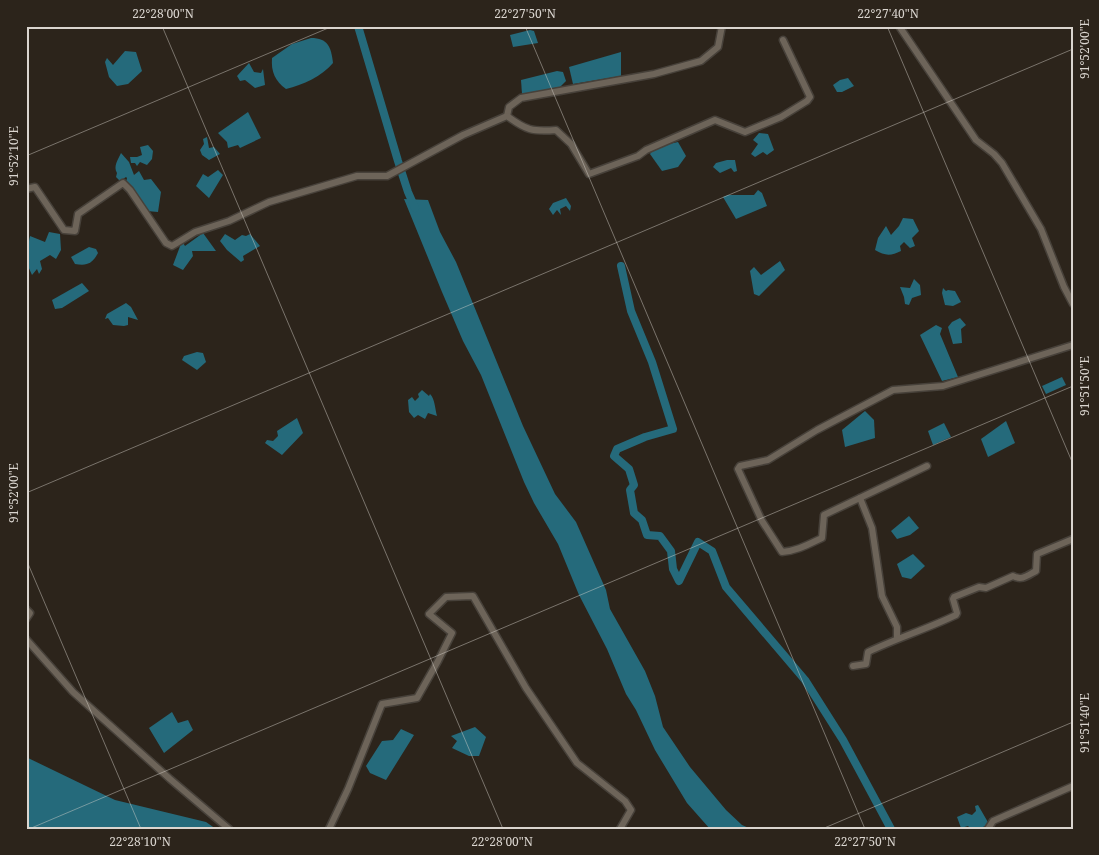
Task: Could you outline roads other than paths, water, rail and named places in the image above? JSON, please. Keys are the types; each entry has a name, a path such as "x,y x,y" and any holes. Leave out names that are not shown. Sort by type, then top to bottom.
{"street":[{"path":"507,116 509,107 521,98 654,74 702,61 718,47 722,26"},
{"path":"903,28 976,140 1002,163 1041,229 1064,287 1073,304"},
{"path":"507,116 523,128 542,131 556,130 571,144 589,174 638,156 646,150 716,120 745,132 782,116 810,97 783,40"},
{"path":"26,189 35,187 64,230 75,231 78,214 124,183 166,244 172,246 195,232 228,221 269,202 357,176 387,176 463,135 507,116"},
{"path":"927,466 824,515 822,538 796,550 782,552 762,521 738,469 740,466 768,460 817,430 892,390 943,386 1073,344"},
{"path":"860,498 872,528 882,596 898,627 897,638"},
{"path":"853,666 866,664 868,652 897,638 926,630 956,615 954,597 979,587 986,588 1013,576 1018,578 1031,574 1036,571 1037,554 1073,539"},
{"path":"328,829 348,789 382,704 418,698 452,633 429,614 446,597 473,596 526,688 577,763 624,801 631,810 620,829"},
{"path":"26,609 30,612 26,619"},
{"path":"26,639 73,692 229,829"},
{"path":"988,829 993,821 1073,786"}],"water":[{"path":"530,30 534,31 538,43 513,47 510,35"},
{"path":"317,38 328,44 333,63 312,79 286,89 274,76 272,58 292,44"},
{"path":"125,51 136,52 142,71 128,84 117,86 109,77 105,62 107,58 113,65"},
{"path":"621,52 621,76 573,84 569,67"},
{"path":"249,63 254,72 261,73 263,69 265,85 255,88 245,80 240,81 237,76"},
{"path":"557,71 563,72 566,81 560,87 522,94 521,80"},
{"path":"848,78 854,86 842,92 837,92 833,85 840,80"},
{"path":"248,112 261,138 240,148 238,145 228,148 227,142 218,133"},
{"path":"759,133 768,134 774,150 767,155 763,152 755,157 751,154 758,144 753,140"},
{"path":"207,137 209,148 214,147 220,154 209,160 202,155 200,150 204,144 203,139"},
{"path":"678,142 686,156 678,167 662,171 650,154 655,147"},
{"path":"148,145 153,151 152,159 147,165 140,162 137,166 135,163 131,163 130,157 142,155 140,147"},
{"path":"121,153 129,162 134,175 139,171 144,180 151,179 161,192 158,212 147,211 126,182 126,177 120,181 116,177 116,165"},
{"path":"735,160 737,171 734,172 731,168 720,173 713,167 716,163"},
{"path":"218,170 223,175 209,198 196,186 203,174 208,177"},
{"path":"758,190 762,193 767,206 736,219 723,197 728,195 754,195"},
{"path":"566,198 571,206 570,211 566,206 560,209 561,215 557,210 553,215 549,209 553,203"},
{"path":"404,199 428,200 440,232 456,262 523,426 555,494 576,522 606,590 610,609 645,671 655,696 663,727 690,767 726,810 742,825 751,829 710,829 687,803 655,750 579,595 558,544 524,482 481,375 463,341"},
{"path":"903,218 913,219 919,231 912,238 915,246 910,248 904,242 900,246 901,251 894,254 885,254 875,250 878,238 886,226 891,235"},
{"path":"49,232 60,234 61,250 56,259 50,255 40,261 42,269 39,274 37,269 32,275 28,266 26,266 26,247 28,246 30,236 45,242"},
{"path":"203,233 216,251 192,251 193,256 183,270 173,265 182,241 185,246"},
{"path":"225,234 235,240 242,235 250,234 260,246 243,256 244,260 241,262 220,241"},
{"path":"89,247 96,249 98,253 94,260 83,265 75,264 71,257"},
{"path":"780,261 785,270 759,296 754,294 750,271 754,267 761,275"},
{"path":"914,279 920,285 921,295 912,298 909,305 905,304 900,287 910,288"},
{"path":"82,283 89,291 62,308 55,309 52,300"},
{"path":"943,288 946,291 955,291 961,302 953,306 945,305 942,293"},
{"path":"126,303 131,307 138,320 128,317 128,325 124,326 113,325 108,318 105,319 107,314"},
{"path":"960,318 966,325 961,329 962,343 953,344 948,327 952,322"},
{"path":"936,325 942,328 940,334 958,377 942,381 920,335"},
{"path":"197,352 203,353 206,362 197,370 182,360 184,356"},
{"path":"1062,377 1066,385 1046,394 1042,386"},
{"path":"422,390 429,396 430,394 432,396 437,416 428,413 425,419 418,415 414,418 409,412 408,400 412,397 415,401"},
{"path":"865,411 874,420 875,438 845,447 842,430"},
{"path":"297,418 303,433 282,455 265,443 267,440 273,441 278,436 277,431"},
{"path":"1006,421 1015,443 988,457 981,439"},
{"path":"944,423 951,437 933,445 928,431"},
{"path":"909,516 919,528 910,535 897,539 891,531"},
{"path":"913,554 925,566 911,579 902,577 897,564"},
{"path":"172,712 178,723 188,720 193,730 164,753 149,728"},
{"path":"475,727 486,737 479,756 469,756 452,748 457,741 451,736"},
{"path":"401,729 414,735 386,780 370,773 366,766 382,741 393,740"},
{"path":"26,757 115,800 206,822 216,829 26,829"},
{"path":"978,805 989,824 979,829 971,829 968,826 961,828 957,817 966,813 972,815 976,811 975,806"}],"waterway":[{"path":"358,26 398,161 415,208"},
{"path":"621,266 631,311 652,362 673,429 645,437 617,449 614,456 629,469 634,485 630,490 634,513 642,520 647,535 660,536 671,551 673,569 679,581 698,542 712,551 726,587 805,680 843,740 891,829"}]}
